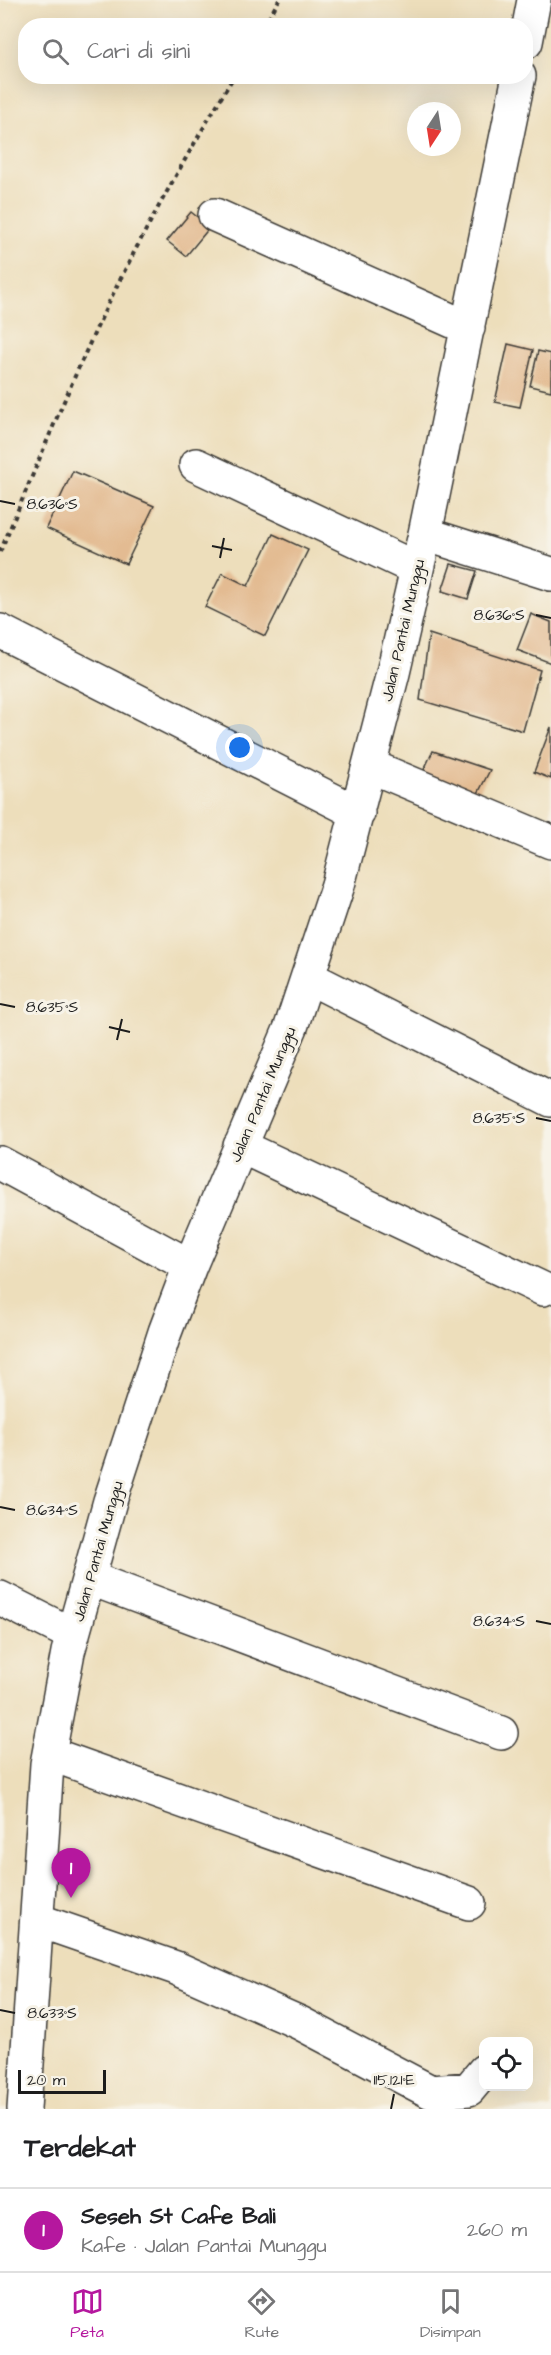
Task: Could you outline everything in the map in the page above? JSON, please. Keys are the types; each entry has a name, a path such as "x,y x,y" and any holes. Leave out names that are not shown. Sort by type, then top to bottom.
{"street":[{"path":"530,18 534,0"},
{"name":"Jalan Pantai Munggu","path":"24,2109 50,1754 68,1652 110,1501 158,1354 190,1266 291,1027 338,885 370,766 417,568 517,84"},
{"path":"214,215 468,328"},
{"path":"196,465 417,568"},
{"path":"424,534 551,574"},
{"path":"0,631 358,813"},
{"path":"370,766 551,842"},
{"path":"308,977 551,1100"},
{"path":"240,1146 543,1289"},
{"path":"0,1162 190,1266"},
{"path":"89,1578 501,1733"},
{"path":"0,1598 73,1635"},
{"path":"50,1754 469,1903"},
{"path":"37,1920 176,1968 300,2024 431,2092 470,2089 479,2077"}],"path":[{"path":"269,18 279,0"},
{"path":"0,552 73,380 110,300 173,180 229,84"}],"building":[{"path":"191,212 210,227 186,256 167,241"},
{"path":"508,344 533,350 520,407 495,402"},
{"path":"538,351 551,354 551,391 530,386"},
{"path":"73,471 154,506 126,564 46,528"},
{"path":"273,534 308,550 265,636 205,607 222,573 248,586"},
{"path":"451,564 477,571 468,599 442,591"},
{"path":"531,614 551,622 551,663 517,650"},
{"path":"429,634 540,670 523,731 420,700"},
{"path":"551,727 551,779 534,772"},
{"path":"433,751 490,770 472,805 419,780"}],"place":[{"name":"Seseh St Cafe Bali","path":"71,1898"}]}
